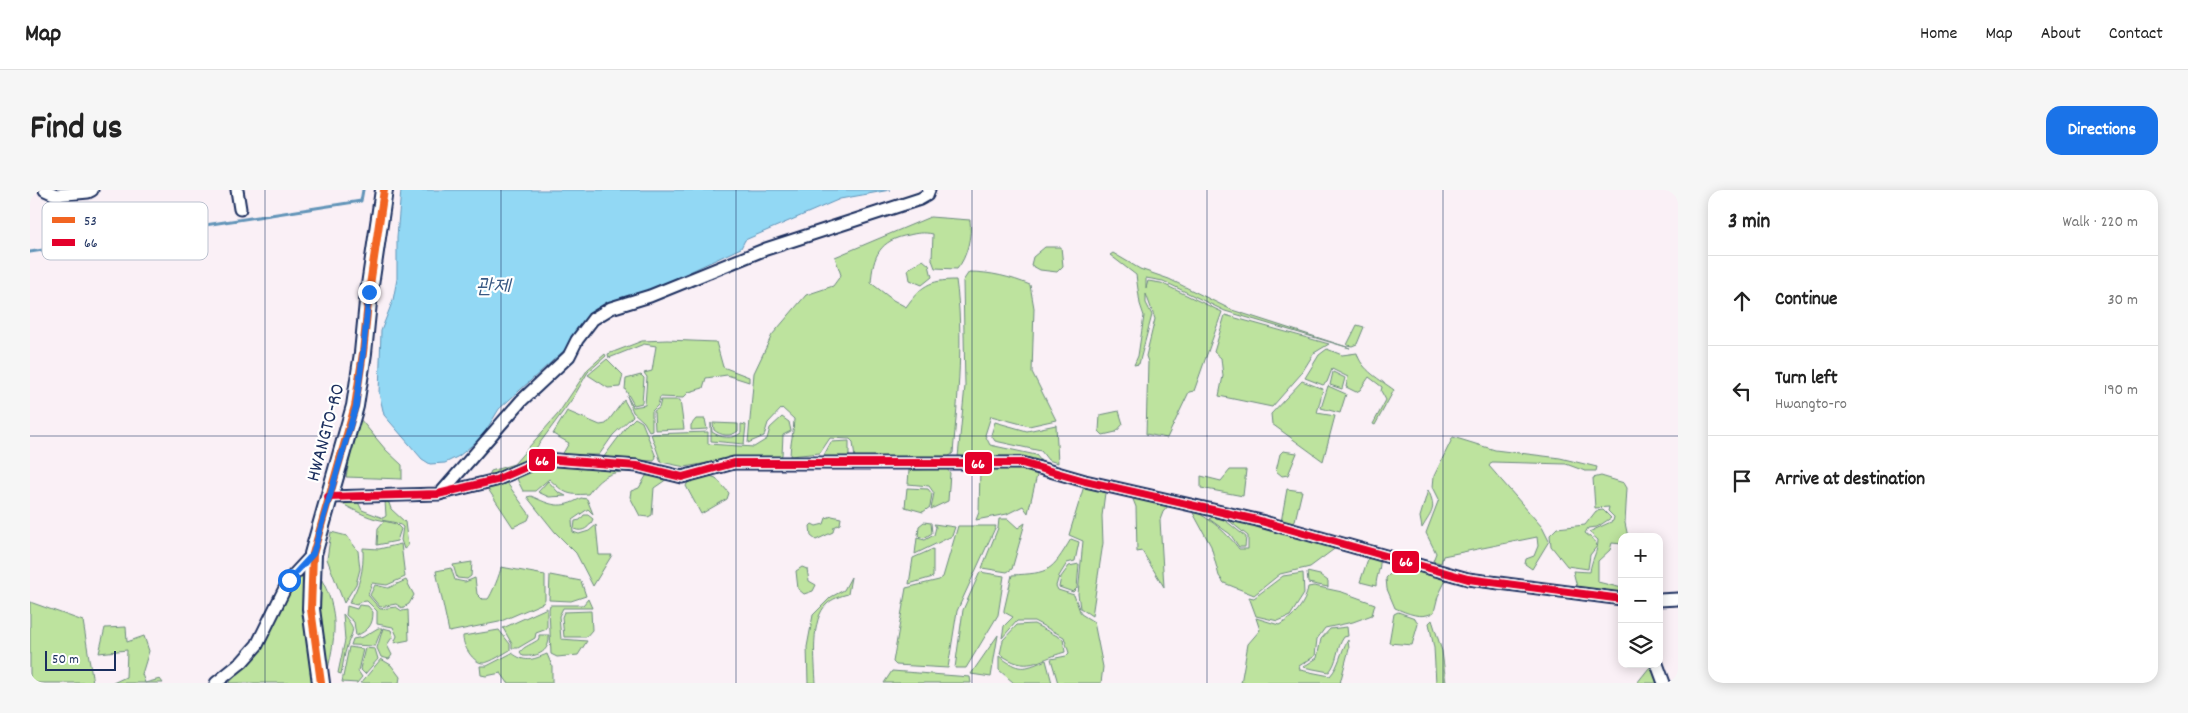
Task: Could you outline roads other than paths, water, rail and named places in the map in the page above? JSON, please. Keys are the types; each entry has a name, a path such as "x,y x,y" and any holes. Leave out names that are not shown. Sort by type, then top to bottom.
{"main road":[{"name":"HWANGTO-RO","path":"321,683 311,609 313,554 356,406 369,292 384,190"}],"street":[{"path":"45,190 56,195 92,190"},
{"path":"237,190 240,208"},
{"path":"440,494 521,401 569,356 593,320 611,308 650,296 766,250 920,199 927,195 929,190"},
{"path":"328,497 440,494 496,480 544,459 637,466 682,477 734,463 1022,463 1085,481 1257,520 1468,579 1618,598"},
{"path":"216,683 242,662 257,645 289,580 313,554"},
{"path":"1663,600 1678,599"},
{"path":"1658,668 1664,683"}],"water":[{"name":"관제","path":"401,190 890,190 840,199 745,240 741,248 588,319 579,326 570,345 499,409 482,437 459,456 445,463 430,464 422,459 384,415 379,393 381,331 393,300 397,279 397,237"}],"waterway":[{"path":"208,225 361,201 363,190"},
{"path":"30,252 42,250"}]}
